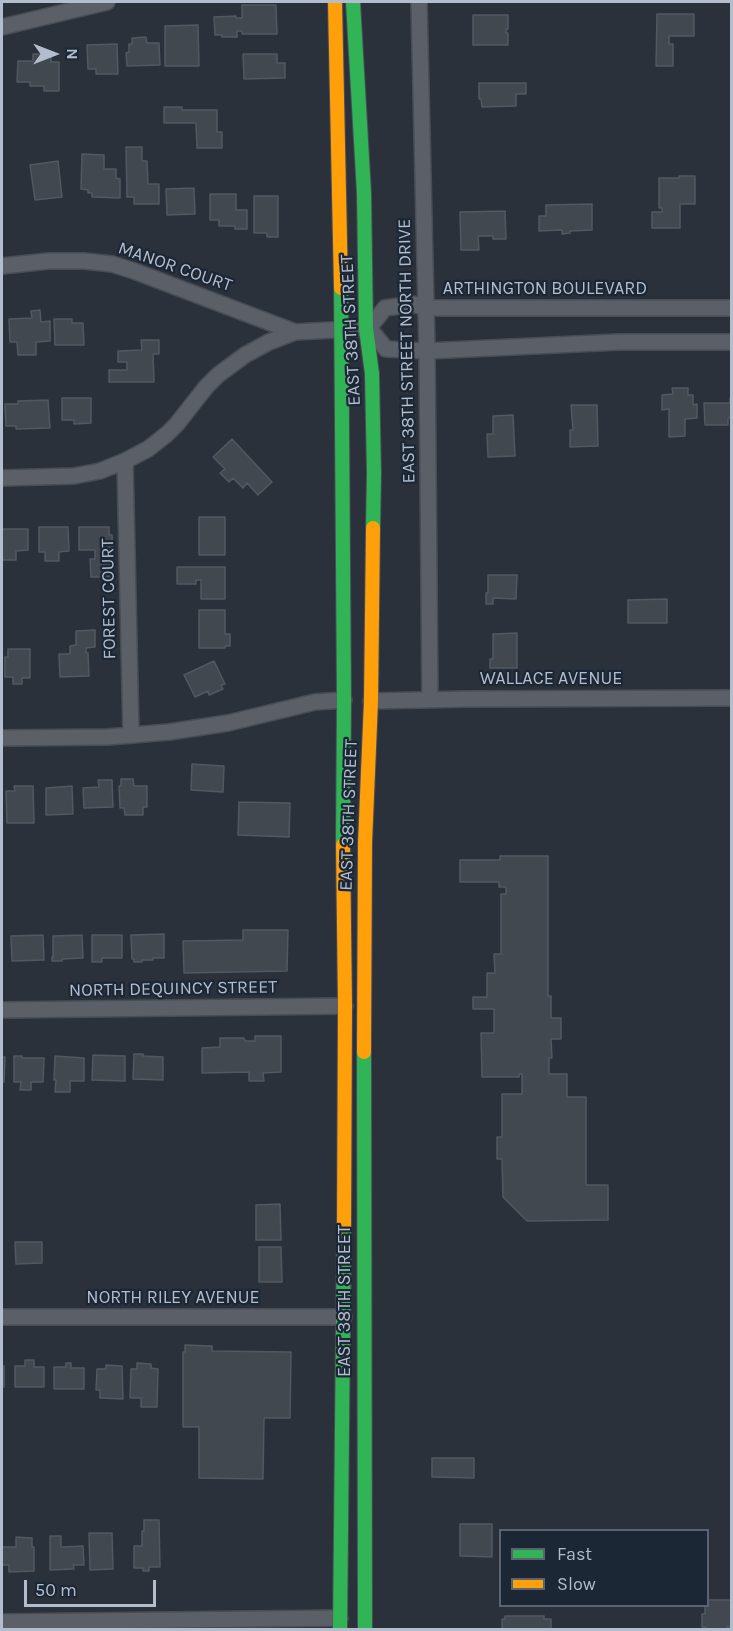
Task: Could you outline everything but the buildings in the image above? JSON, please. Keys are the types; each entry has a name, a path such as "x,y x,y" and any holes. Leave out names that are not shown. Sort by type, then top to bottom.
{"main road":[{"name":"EAST 38TH STREET","path":"335,2 341,329 345,1006 340,1624"},
{"name":"EAST 38TH STREET","path":"353,2 364,193 374,474 371,701 364,843 364,1629"}],"street":[{"path":"2,27 107,2"},
{"name":"EAST 38TH STREET NORTH DRIVE","path":"419,2 427,351 430,700"},
{"name":"MANOR COURT","path":"2,266 67,261 112,264 295,332"},
{"name":"ARTHINGTON BOULEVARD","path":"368,328 386,308 414,304 426,308 732,308"},
{"path":"2,478 74,476 100,471 125,461 148,449 166,434 177,424 206,387 237,360 262,345 295,332 368,328 386,349 427,351 619,342 732,342"},
{"name":"FOREST COURT","path":"125,461 131,735"},
{"name":"WALLACE AVENUE","path":"371,701 732,698"},
{"path":"2,738 131,735 207,727 315,702 344,700"},
{"name":"NORTH DEQUINCY STREET","path":"2,1010 345,1006"},
{"name":"NORTH RILEY AVENUE","path":"2,1317 344,1317"},
{"path":"2,1622 340,1624"}],"traffic: fast":[{"path":"353,2 364,193 366,328 372,374 373,528"},
{"path":"341,288 343,845"},
{"path":"364,1052 365,1630"},
{"path":"340,1630 344,1226"}],"traffic: slow":[{"path":"335,2 341,288"},
{"path":"364,1052 365,843 371,701 373,528"},
{"path":"343,845 344,1226"}]}
